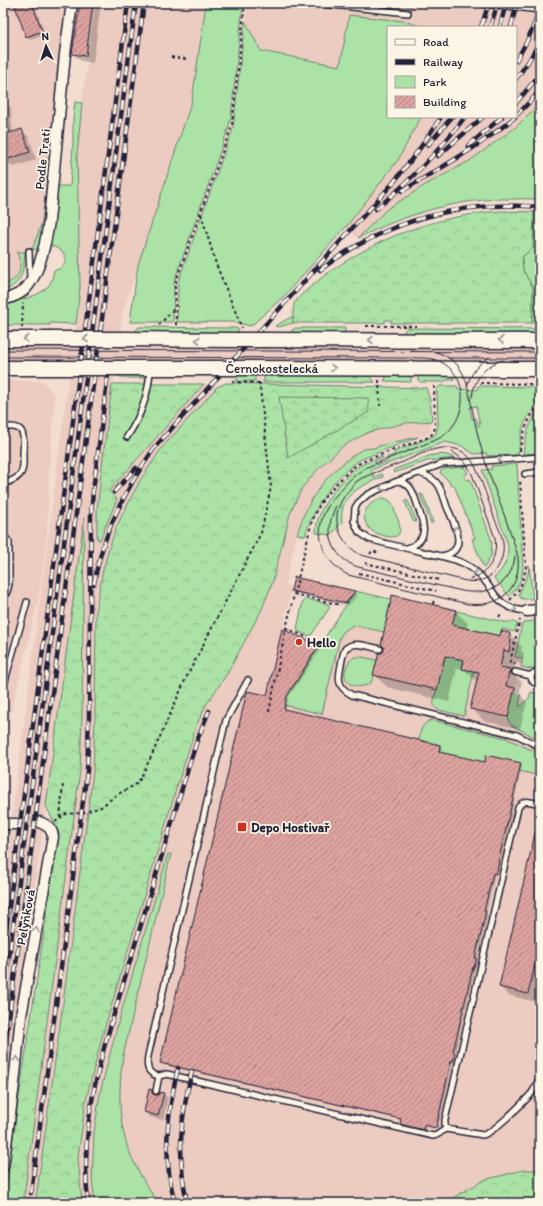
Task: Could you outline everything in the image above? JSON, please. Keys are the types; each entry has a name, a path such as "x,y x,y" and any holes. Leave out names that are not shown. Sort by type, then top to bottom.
{"main road":[{"path":"3,339 123,340 240,335 264,340 540,340"},
{"name":"Černokostelecká","path":"3,368 540,369"}],"street":[{"name":"Podle Trati","path":"27,287 40,259 47,231 65,54 72,3"},
{"path":"3,300 13,297 27,287"},
{"path":"527,611 540,610"},
{"name":"Pelyňková","path":"3,1167 21,1016 53,838 52,832 46,824 39,822"},
{"path":"3,824 16,824"}],"lane":[{"path":"314,3 408,12"},
{"path":"478,3 540,10"},
{"path":"529,9 530,3"},
{"path":"27,287 29,251"},
{"path":"128,437 136,424 147,396 150,368"},
{"path":"3,428 10,426 18,427 22,431 24,438 22,472 3,484"},
{"path":"527,611 506,606 499,600 480,575 471,568 459,562 369,539 359,532 354,521 355,508 366,495 442,464 540,457"},
{"path":"522,473 540,472"},
{"path":"418,473 431,477 439,486 458,535 455,549 448,554 439,556"},
{"path":"395,482 403,482 411,489 424,523 423,535 420,540 416,544 406,548"},
{"path":"3,535 9,542 9,584 7,592 3,596"},
{"path":"3,688 27,602"},
{"path":"380,649 356,644 348,646 345,649 339,679 340,685 346,692 352,695 517,735 540,747"},
{"path":"531,676 533,673 540,670"},
{"path":"515,672 531,676"},
{"path":"531,676 533,682 540,684"},
{"path":"248,680 226,720 148,1056 147,1063 150,1072 153,1075 159,1076 167,1074 432,1136 448,1129 480,1135 488,1133 513,1112 531,1094 540,1077"},
{"path":"448,1129 445,1126 445,1120 518,808 522,802 526,801 540,804"},
{"path":"156,1091 159,1076"}],"path":[{"path":"176,325 176,281 232,125 245,3"},
{"path":"170,57 186,59"},
{"path":"201,213 216,264 236,311 240,335"},
{"path":"22,329 27,287"},
{"path":"159,325 175,308"},
{"path":"366,326 418,326"},
{"path":"378,369 380,406"},
{"path":"63,784 60,818 66,814 82,813 101,807 115,796 138,783 186,678 261,533 271,487 259,383 236,382 228,379"},
{"path":"269,712 286,628 310,529 316,512 324,499 346,474 358,464 431,435 435,430 434,384"},
{"path":"480,384 532,384"},
{"path":"520,454 526,425 540,404"},
{"path":"510,601 522,582 526,565 522,473"},
{"path":"370,554 372,551 379,553"},
{"path":"365,563 439,580"},
{"path":"359,573 436,590"},
{"path":"294,594 341,605"},
{"path":"433,604 434,599"},
{"path":"499,617 503,611"},
{"path":"515,672 517,664 510,662 520,620"},
{"path":"286,628 317,642"}],"shaded area":[{"path":"3,3 67,3 42,222 32,251 17,253 20,262 19,273 14,280 3,285"},
{"path":"96,3 206,3 192,100 122,315 118,346 341,344 341,349 411,348 411,345 540,346 540,360 529,360 529,364 418,364 417,361 412,361 411,359 405,359 405,364 116,362 97,511 97,538 103,531 109,516 109,492 204,384 217,387 161,449 141,479 116,528 103,570 96,608 93,772 36,1199 24,1198 80,771 84,524 3,1123 3,886 71,361 3,361 3,346 73,346 79,304 77,155 82,103"},
{"path":"248,3 540,3 540,103 516,127 471,160 427,184 387,209 358,238 346,227 398,160 420,118 517,118 517,26 420,26 403,21 349,15 340,66 261,51 245,21"},
{"path":"3,381 43,381 55,396 49,470 47,537 39,597 3,745"},
{"path":"432,421 430,432 426,435 384,444 372,449 365,449 340,466 313,495 303,516 297,534 285,585 292,587 267,695 286,700 359,606 500,636 501,631 510,633 509,638 518,641 515,657 523,658 513,693 521,695 519,706 540,711 540,1170 523,1170 484,1180 444,1203 158,1203 135,1166 123,1133 120,1116 119,1095 123,1056 94,1133 92,1180 95,1203 82,1203 78,1157 86,1100 102,1037 197,724 206,705 227,674 261,611 272,584 290,514 302,488 317,470 343,446 369,432 405,423"}],"green space":[{"path":"206,3 243,3 231,118 174,282 173,322 130,322 138,265 192,100"},
{"path":"349,15 403,21 420,26 387,26 387,118 420,118 398,160 346,227 284,296 251,326 232,322 177,322 178,282 233,128 245,21 261,51 340,66"},
{"path":"75,102 82,103 77,155 80,287 76,324 50,323 50,325 3,325 3,304 28,298 40,293 50,283 54,270 58,270 63,266 65,261 62,252 47,244 55,186 70,186"},
{"path":"540,103 540,200 492,199 452,205 414,215 376,229 358,238 387,209 427,184 471,160 516,127"},
{"path":"49,161 51,162 46,221 40,248 32,250 42,222"},
{"path":"501,211 534,212 533,248 522,257 523,270 533,288 532,323 391,323 391,320 385,320 385,323 293,323 295,301 320,279 362,252 383,241 429,224 452,218"},
{"path":"534,212 540,213 540,323 532,323 533,288 523,270 522,257 533,248"},
{"path":"17,252 25,252 23,271 19,280 3,292 3,285 14,280 19,273 20,263"},
{"path":"293,316 293,323 279,327 275,326"},
{"path":"139,327 234,328 238,329 238,334 136,333 136,330"},
{"path":"295,328 345,328 345,334 292,334 292,330"},
{"path":"407,328 540,329 540,334 405,334 404,331"},
{"path":"119,374 142,374 145,378 124,378 120,377"},
{"path":"388,374 411,375 411,382 384,381"},
{"path":"451,374 454,380 446,380 444,382 421,382 418,380 418,375"},
{"path":"237,375 255,375 255,381 237,382"},
{"path":"265,375 369,375 375,382 263,382"},
{"path":"226,383 426,388 430,400 432,421 405,423 369,432 343,446 317,470 302,488 290,514 272,584 261,611 227,674 206,705 197,724 177,786 102,1037 86,1100 78,1157 82,1203 6,1203 6,1190 15,1123 59,833 46,806 84,518 80,771 24,1197 36,1199 93,772 96,608 103,570 116,528 141,479 161,449 217,387"},
{"path":"112,384 204,384 109,491 117,499 100,540 97,539 97,511"},
{"path":"440,386 457,386 458,389 477,390 478,386 540,387 540,400 524,424 518,455 487,456 486,453 474,454 462,446 445,442 371,470 374,477 382,474 383,477 353,492 344,505 342,523 331,535 316,533 318,519 323,506 336,488 356,468 382,456 383,458 375,461 377,465 388,461 387,457 395,455 394,452 434,436 438,425 437,389","holes":["476,406 480,425 478,426 476,418 472,419 470,407"]},
{"path":"279,397 368,398 369,412 288,458"},
{"path":"540,408 540,453 523,454 528,430"},
{"path":"418,437 362,459 352,465 327,492 314,514 305,536 297,534 305,512 316,493 329,476 350,458 364,449"},
{"path":"439,454 455,458 427,461 394,473 393,470 429,456"},
{"path":"517,464 523,568 519,584 509,596 494,578 501,571 505,563 508,554 508,545 482,470 492,469 491,466"},
{"path":"464,467 468,473 464,475 466,480 470,479 492,542 491,556 484,568 472,539 475,538 454,485 451,486 448,480 440,473 443,469"},
{"path":"420,494 423,495 433,523 431,523"},
{"path":"382,498 389,500 393,506 400,526 399,534 396,536 385,536 376,533 371,530 364,518 366,510 369,506"},
{"path":"406,500 408,501 416,521 415,522 413,521 405,502"},
{"path":"529,565 533,599 522,599 519,594 528,574"},
{"path":"355,591 456,614 457,611 504,622 515,622 517,624 515,632 502,629 500,636 388,613 384,632 353,625 344,631 340,637 322,714 284,705 287,696"},
{"path":"306,599 328,604 330,607 312,634 309,636 299,632 297,629 303,601"},
{"path":"540,620 540,667 530,669 521,667 523,658 515,657 522,624"},
{"path":"445,656 464,660 462,669 474,671 464,716 439,710 434,705"},
{"path":"354,657 377,660 372,680 369,684 360,686 353,685 346,679 346,669 349,662"},
{"path":"540,689 540,740 511,725 508,719 508,714 513,693 521,695 519,706 521,706 529,698 531,692 538,694"},
{"path":"431,720 506,738 540,754 540,776 439,752 440,745 419,740 422,728"},
{"path":"9,830 3,880 3,832"},
{"path":"168,854 171,854 123,1056 120,1084 120,1112 125,1139 138,1171 158,1203 95,1203 92,1180 94,1133 100,1093 118,1023"},
{"path":"523,1170 540,1170 540,1203 444,1203 484,1180"}],"building":[{"path":"14,3 32,3 42,31 26,37"},
{"path":"80,3 93,3 86,56 72,54"},
{"path":"3,117 10,133 22,129 30,152 5,160 3,154"},
{"path":"294,577 355,591 346,603 291,591"},
{"path":"392,595 456,610 452,625 500,636 501,631 510,633 509,638 511,639 509,652 504,650 500,667 510,669 506,686 515,688 508,717 470,709 479,672 462,669 464,660 445,656 437,690 373,675 379,653 382,653 384,650 384,647 381,645"},
{"name":"Depo Hostivař","path":"282,629 319,645 287,696 284,709 440,745 439,752 485,762 486,755 521,763 499,863 496,874 493,873 484,911 486,911 475,958 477,958 473,967 453,1052 455,1053 453,1061 451,1061 436,1128 424,1125 423,1130 400,1124 401,1119 160,1063 247,691 267,695"},
{"path":"537,825 540,826 540,943 528,994 499,987"},
{"path":"149,1089 152,1090 152,1093 155,1095 158,1095 160,1092 164,1093 158,1116 144,1112"}],"tunnel":[{"path":"16,824 39,822"}],"tram line":[{"path":"3,350 540,352"},
{"path":"3,357 420,358 439,361 450,368 457,377 461,388 462,400 460,411 455,422 448,432 438,439 367,467 356,475 336,495 328,506 320,527 320,537 326,555 339,570 348,575 468,604 490,603 506,594 512,587 516,578 518,557 485,461 465,379 461,370 452,360 440,353 431,351"},
{"path":"467,387 475,370 489,357"},
{"path":"448,358 540,358"},
{"path":"472,397 475,384 486,369 503,360"},
{"path":"348,491 338,510 337,525 343,539 354,551 361,555 470,581 479,581 487,578 499,565 503,554 502,536 476,468 472,460 463,452 455,449 438,448 362,478 349,490"},
{"path":"452,452 464,461 472,474 495,538 496,545 491,564 477,577 470,579"},
{"path":"336,506 330,524 332,542 341,557 358,567 462,591 481,592 489,590 504,581 513,566 515,556"}],"railway":[{"path":"3,953 128,3"},
{"path":"3,1002 136,3"},
{"path":"3,1062 144,3"},
{"path":"481,26 489,3"},
{"path":"490,26 498,3"},
{"path":"500,26 506,3"},
{"path":"511,26 517,3"},
{"path":"517,59 540,11"},
{"path":"517,78 540,41"},
{"path":"517,102 540,74"},
{"path":"517,115 540,91"},
{"path":"94,584 109,529 125,495 155,447 393,183 418,151 440,118"},
{"path":"428,145 451,118"},
{"path":"376,209 423,166 464,118"},
{"path":"438,156 482,118"},
{"path":"468,146 501,118"},
{"path":"402,191 474,147 514,118"},
{"path":"320,270 344,253 370,239 396,227 424,218 452,211 481,207 510,205 540,207"},
{"path":"31,1193 87,771 91,515 108,374"},
{"path":"114,492 136,468"},
{"path":"88,1203 86,1182 87,1142 91,1103 95,1084 105,1044 190,762 209,711"},
{"path":"175,1203 168,1168 167,1152 171,1102 178,1068"},
{"path":"187,1203 182,1168 181,1137 185,1105 192,1071"}],"place":[{"name":"Hello","path":"299,642"},
{"name":"Depo Hostivař","path":"242,827"}]}
